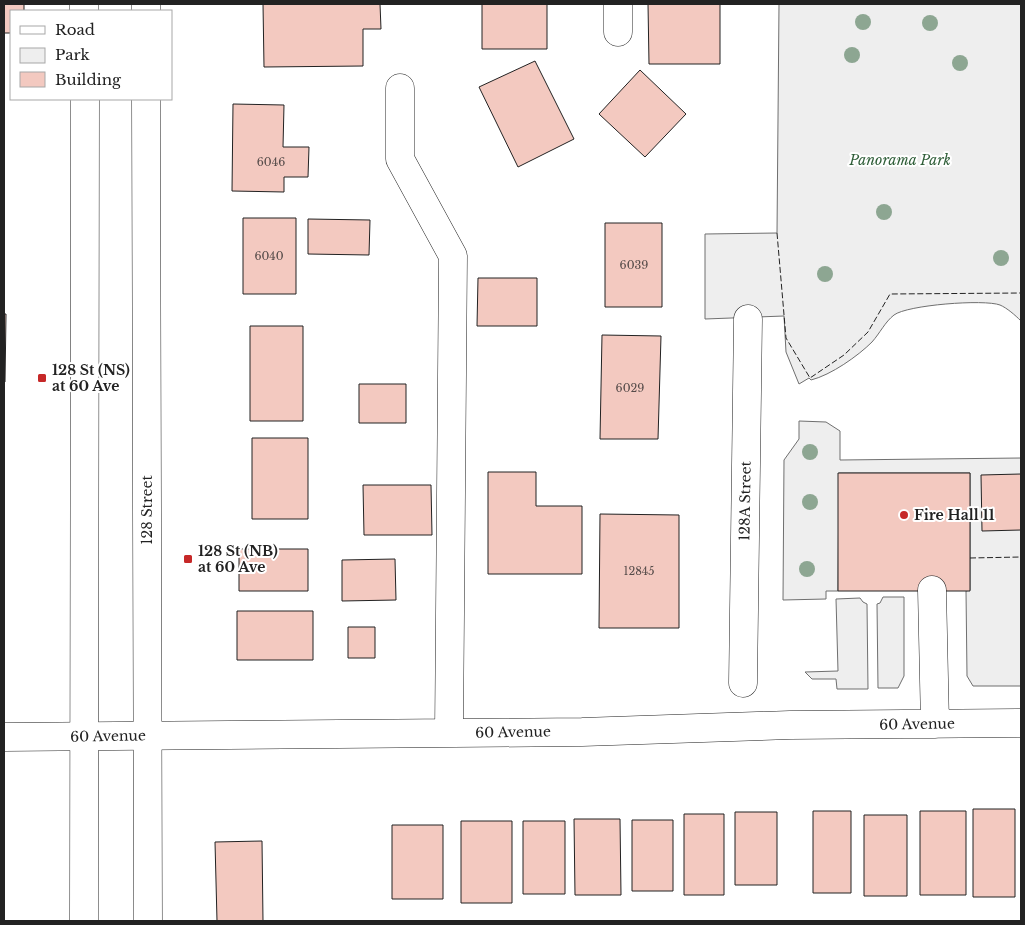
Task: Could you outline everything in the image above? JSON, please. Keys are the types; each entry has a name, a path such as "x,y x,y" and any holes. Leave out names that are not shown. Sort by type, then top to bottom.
{"main road":[{"path":"618,4 618,32"},
{"path":"400,88 400,158 453,256 449,733"},
{"path":"84,921 85,100"},
{"name":"128 Street","path":"146,100 148,921"},
{"name":"128A Street","path":"743,683 748,319"},
{"path":"932,590 934,724"},
{"name":"60 Avenue","path":"4,737 582,732 790,725 1021,723"}],"green space":[{"name":"Panorama Park","path":"779,4 1021,4 1021,321 1000,305 991,303 946,304 902,311 894,315 872,342 852,359 819,378 811,380 809,378 799,384 786,352 784,316 705,319 705,234 777,233"},
{"path":"799,421 826,422 840,431 840,460 1021,458 1021,686 973,686 967,676 966,591 970,590 970,473 839,473 838,591 826,591 826,599 783,600 784,460 799,439"},
{"path":"883,597 904,597 904,676 898,688 878,688 877,604 880,603"},
{"path":"860,598 867,604 868,689 837,689 836,679 812,679 805,672 838,671 836,599"}],"building":[{"path":"4,4 24,4 24,10 10,10 10,33 4,33"},
{"path":"263,4 380,4 381,29 363,29 363,66 264,67"},
{"path":"482,4 547,4 547,49 482,49"},
{"path":"648,4 720,4 720,64 649,64"},
{"path":"535,61 574,139 518,167 479,87"},
{"path":"640,70 686,114 645,157 599,114"},
{"path":"233,104 284,105 283,147 309,147 308,177 284,177 284,192 232,191"},
{"path":"243,218 296,218 296,294 243,294"},
{"path":"308,219 370,220 369,255 308,254"},
{"path":"605,223 662,223 662,307 605,307"},
{"path":"478,278 537,278 537,326 477,326"},
{"path":"4,314 6,314 5,382 4,382"},
{"path":"250,326 303,326 303,421 250,421"},
{"path":"602,335 661,336 658,439 600,439"},
{"path":"359,384 406,384 406,423 359,423"},
{"path":"252,438 308,438 308,519 252,519"},
{"path":"488,472 536,472 536,506 582,506 582,574 488,574"},
{"name":"Fire Hall 11","path":"838,473 970,473 970,591 838,591"},
{"path":"1021,474 1021,530 982,531 981,475"},
{"path":"363,485 431,485 432,535 364,535"},
{"path":"600,514 679,515 679,628 599,628"},
{"path":"239,549 308,549 308,591 239,591"},
{"path":"395,559 396,600 342,601 342,560"},
{"path":"237,611 313,611 313,660 237,660"},
{"path":"348,627 375,627 375,658 348,658"},
{"path":"973,809 1015,809 1015,897 973,897"},
{"path":"813,811 851,811 851,893 813,893"},
{"path":"920,811 966,811 966,895 920,895"},
{"path":"735,812 777,812 777,885 735,885"},
{"path":"684,814 724,814 724,895 684,895"},
{"path":"864,815 907,815 907,896 864,896"},
{"path":"574,819 620,819 621,895 575,895"},
{"path":"632,820 673,820 673,891 632,891"},
{"path":"461,821 512,821 512,903 461,903"},
{"path":"523,821 565,821 565,894 523,894"},
{"path":"392,825 443,825 443,899 392,899"},
{"path":"262,841 263,921 217,921 215,842"}],"fence":[{"path":"777,233 786,338 810,378 844,355 868,332 890,294 1021,293"},
{"path":"970,558 1021,557"}],"place":[{"name":"128 St (NS) at 60 Ave","path":"42,378"},
{"name":"Fire Hall 11","path":"904,515"},
{"name":"128 St (NB) at 60 Ave","path":"188,559"}]}
